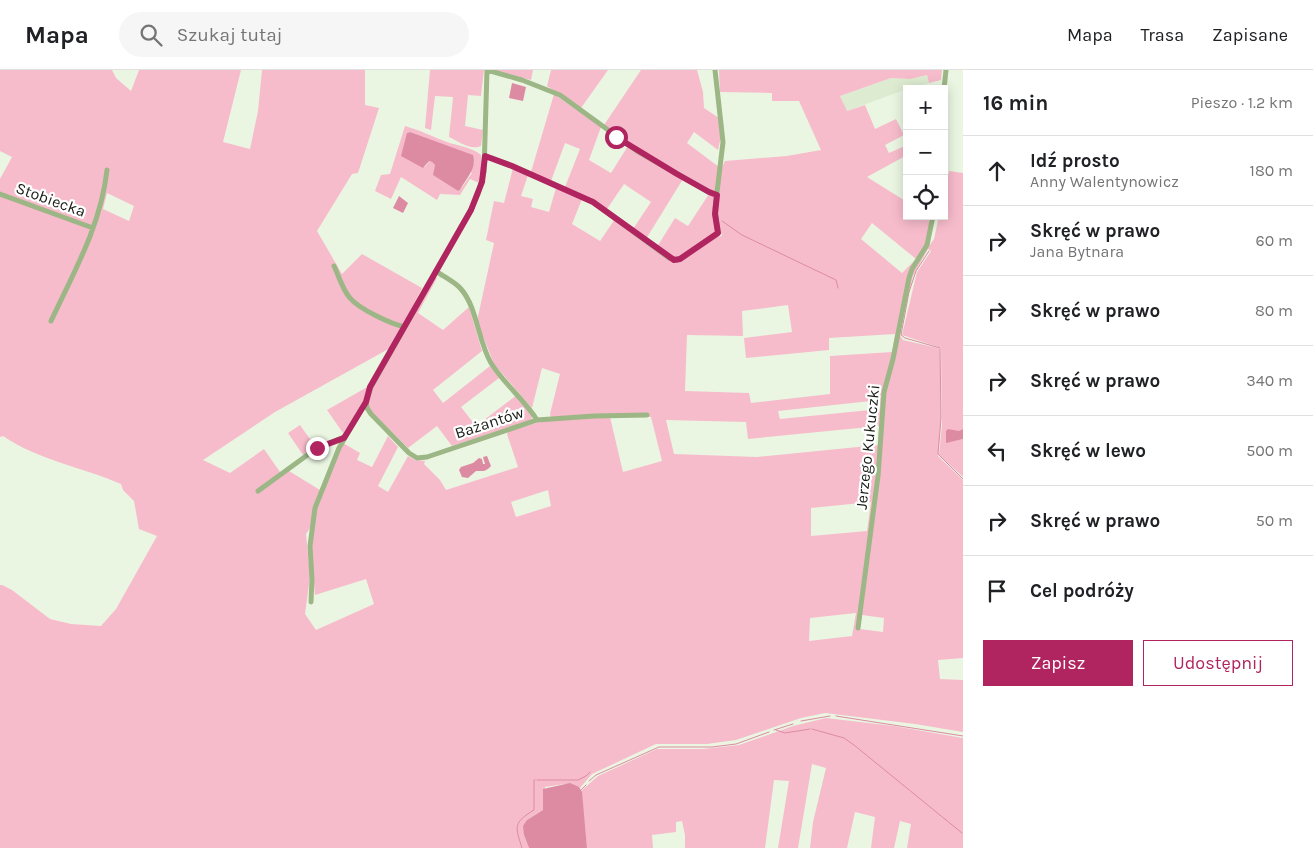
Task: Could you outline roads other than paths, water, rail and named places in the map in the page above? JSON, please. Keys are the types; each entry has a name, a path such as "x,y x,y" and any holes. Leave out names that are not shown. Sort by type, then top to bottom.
{"street":[{"path":"311,602 310,546 314,515 320,493 344,438 366,402 370,387 476,200 483,176 485,156 487,70 522,80 560,95 637,150 717,195"},
{"path":"485,156 593,202 674,260 680,259 718,233 715,214 723,142 715,70"},
{"path":"944,85 946,70"},
{"path":"50,320 92,234 105,192 108,170"},
{"name":"Stobiecka","path":"0,194 93,228"},
{"name":"Jerzego Kukuczki","path":"858,628 878,476 884,392 893,359 909,278 912,268 927,245 932,220"},
{"path":"334,266 352,301 385,321 405,327"},
{"path":"436,271 460,288 468,300 486,354 504,381 520,397 536,420"},
{"name":"Bażantów","path":"366,402 367,408 372,414 409,453 417,458 536,420 647,415"},
{"path":"258,491 317,448 344,438"}],"waterway":[{"path":"722,221 742,235 836,280 838,288"},
{"path":"929,251 916,271 909,292 901,335 905,338 940,348 941,418 938,454 963,479"},
{"path":"801,721 830,716"},
{"path":"836,716 963,736"},
{"path":"774,730 793,724"},
{"path":"776,730 785,733 810,729"},
{"path":"812,729 844,738 962,833"},
{"path":"589,781 596,775 659,747 712,747 736,744 769,732"},
{"path":"537,780 578,780 590,772"},
{"path":"522,848 517,826 522,818 534,810 535,780"},
{"path":"581,790 586,785"}]}
